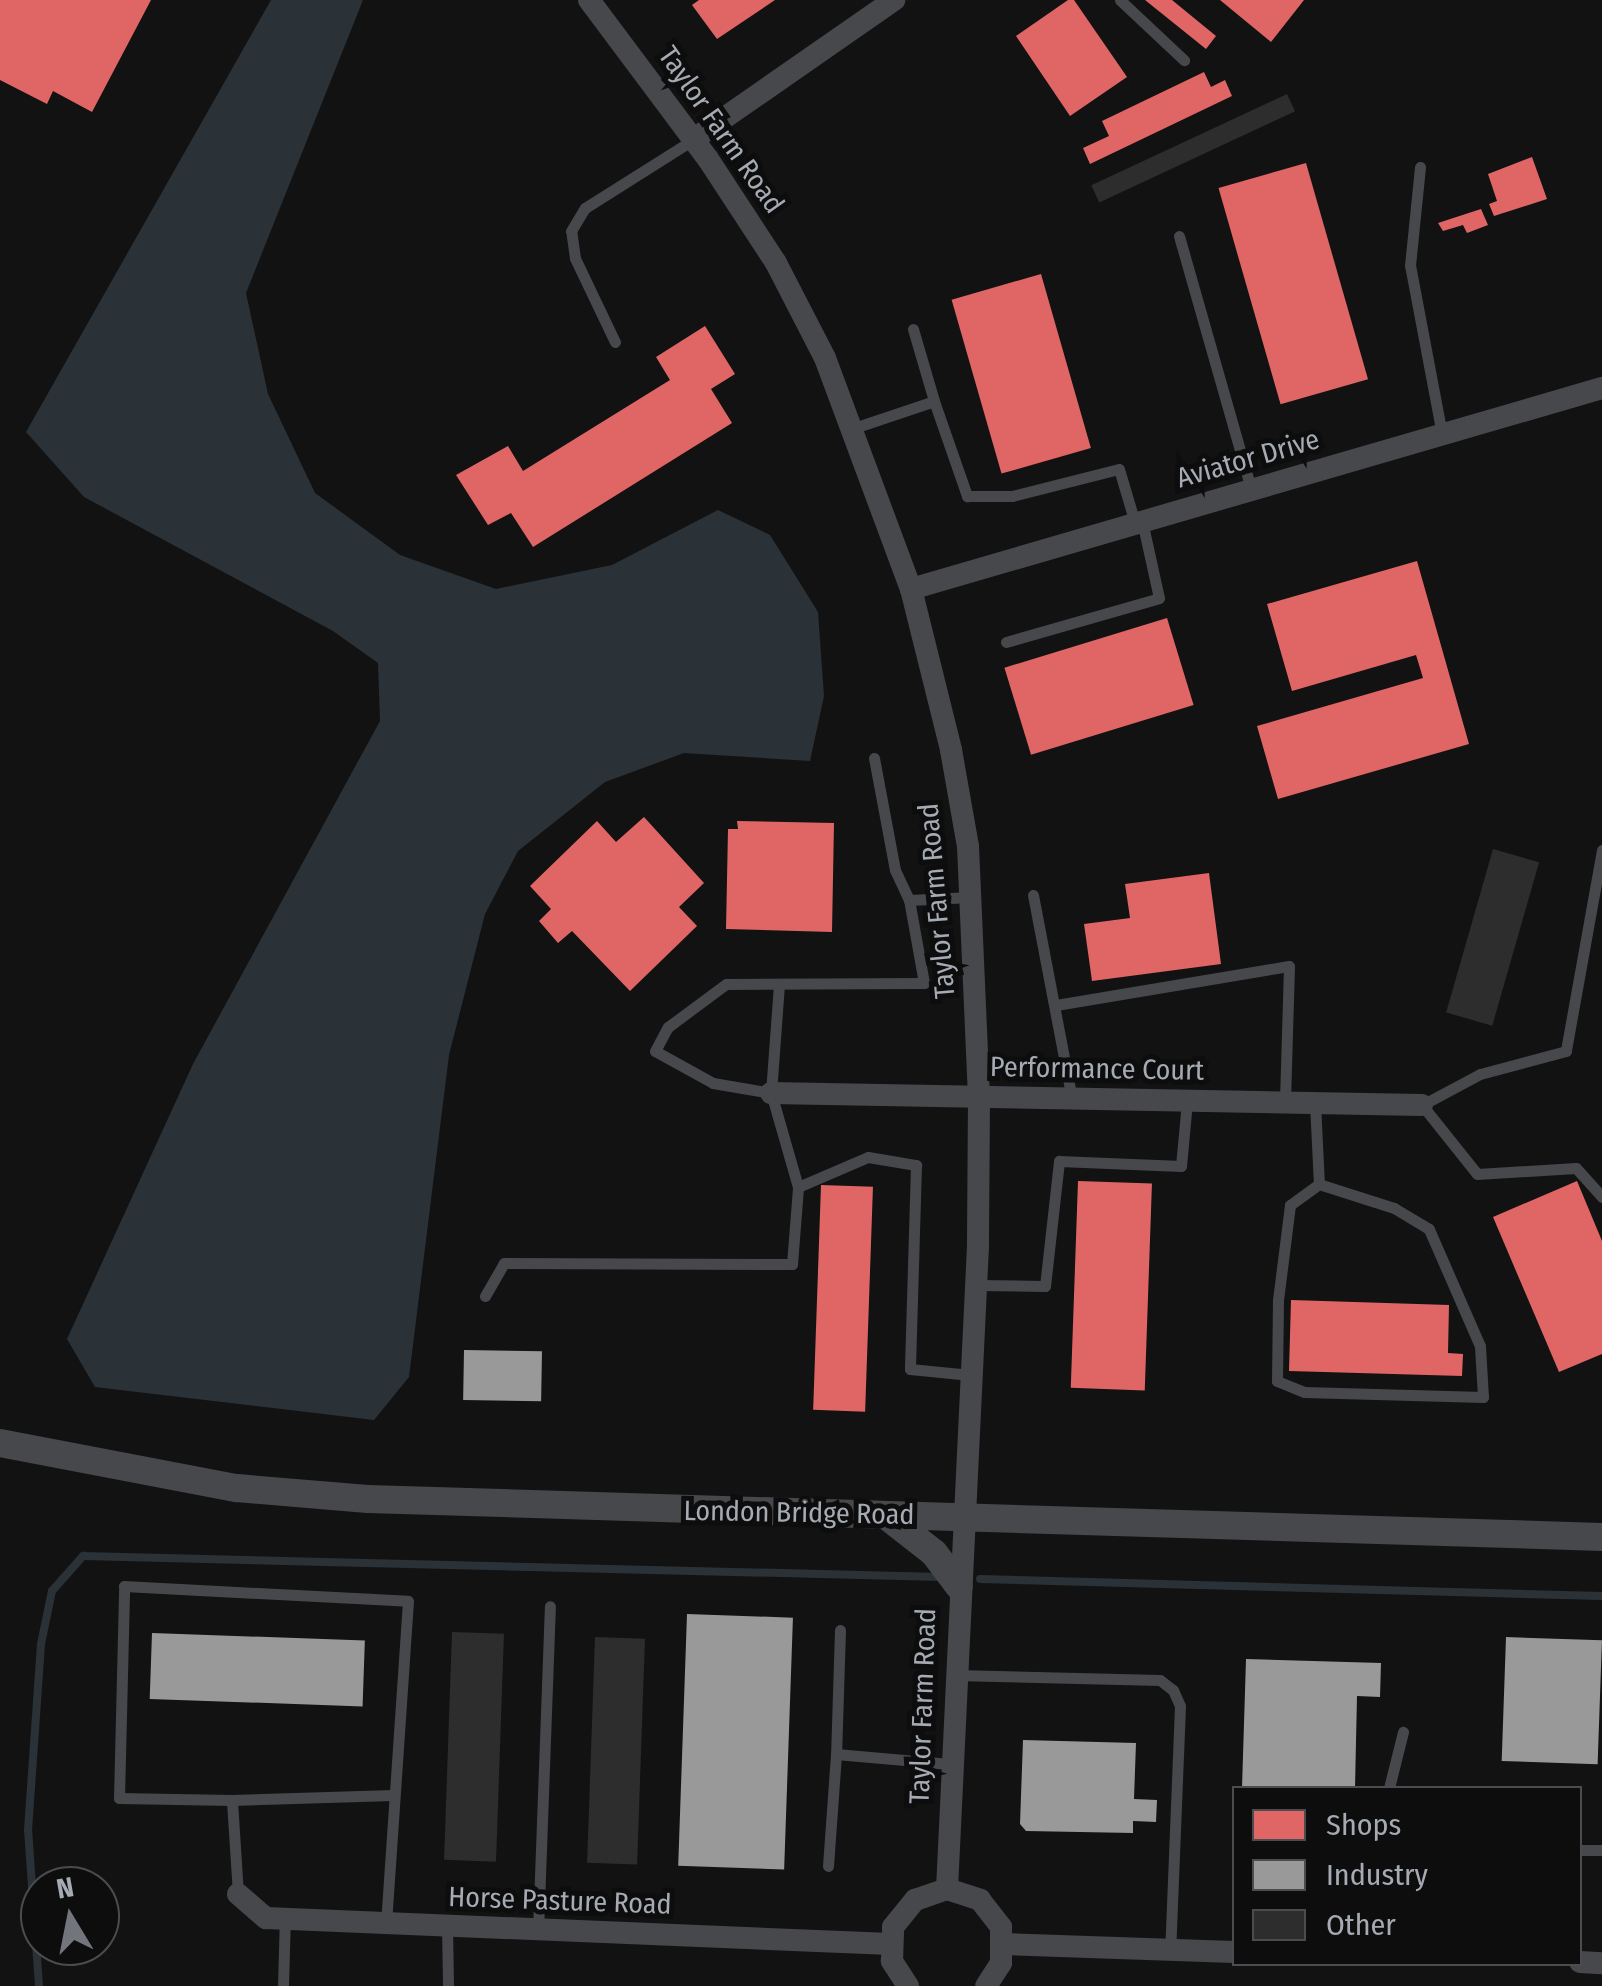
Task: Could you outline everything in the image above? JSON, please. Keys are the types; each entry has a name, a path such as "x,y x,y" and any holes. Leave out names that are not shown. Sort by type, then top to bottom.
{"street":[{"name":"Taylor Farm Road","path":"590,0 694,139 776,262 854,428 912,589 951,750 971,897 978,1097 976,1286 958,1586 947,1889"},
{"path":"694,139 894,0"},
{"name":"Aviator Drive","path":"912,589 1602,388"},
{"name":"Performance Court","path":"771,1094 1422,1105"},
{"name":"London Bridge Road","path":"0,1443 144,1474 349,1498 1602,1537"},
{"path":"886,1516 926,1545 958,1586"},
{"path":"908,1986 890,1944 902,1912 930,1892 947,1889 964,1892 992,1912 1004,1944 986,1986"},
{"name":"Horse Pasture Road","path":"238,1894 266,1918 890,1944"},
{"path":"1004,1944 1232,1952"}],"lane":[{"path":"1120,0 1184,60"},
{"path":"615,342 575,258 571,231 585,208 694,139"},
{"path":"1420,166 1410,265 1442,434"},
{"path":"1179,236 1251,489"},
{"path":"913,328 966,496 1012,496 1119,469 1138,522 1159,598 1006,642"},
{"path":"854,428 934,400"},
{"path":"771,1094 714,1083 655,1052 668,1027 726,984 924,983 908,900 895,870 874,758"},
{"path":"1602,850 1566,1051 1480,1074 1422,1105 1478,1174 1576,1168 1602,1197"},
{"path":"1033,896 1072,1098"},
{"path":"908,900 971,897"},
{"path":"1056,1004 1289,966 1285,1102"},
{"path":"484,1296 504,1263 792,1264 798,1186 771,1094 778,984"},
{"path":"976,1286 1045,1286 1059,1161 1181,1166 1187,1101"},
{"path":"1316,1103 1318,1184"},
{"path":"798,1186 868,1158 916,1165 910,1369 971,1375"},
{"path":"1318,1184 1394,1208 1429,1229 1480,1346 1484,1397 1304,1392 1277,1382 1278,1300 1290,1205 1318,1184"},
{"path":"386,1924 408,1601 124,1586 119,1798 232,1800 392,1794"},
{"path":"538,1931 550,1606"},
{"path":"828,1866 840,1630"},
{"path":"954,1675 1160,1680 1174,1690 1180,1706 1170,1950"},
{"path":"1390,1786 1403,1732"},
{"path":"836,1754 950,1764"},
{"path":"232,1800 238,1894"},
{"path":"283,1986 284,1916"},
{"path":"448,1926 448,1986"}],"shaded area":[{"path":"271,0 363,0 246,293 268,394 315,493 400,555 496,589 612,565 718,510 770,535 818,612 824,696 810,761 684,753 605,782 518,851 485,914 449,1055 409,1377 374,1420 95,1387 67,1339 193,1064 380,721 378,663 333,631 84,497 26,432"}],"building: Shops":[{"path":"0,0 151,0 92,112 53,91 47,104 0,80"},
{"path":"699,0 775,0 717,39 692,5"},
{"path":"1068,0 1074,0 1127,77 1070,116 1016,36"},
{"path":"1145,0 1172,0 1216,36 1206,49"},
{"path":"1220,0 1304,0 1271,42"},
{"path":"1204,72 1211,87 1225,80 1232,96 1090,164 1083,148 1109,136 1102,121"},
{"path":"1532,157 1547,199 1494,216 1489,204 1497,201 1488,174"},
{"path":"1306,163 1368,379 1281,404 1219,188"},
{"path":"1481,209 1488,225 1467,233 1463,225 1443,231 1438,223"},
{"path":"1041,274 1091,448 1001,474 952,300"},
{"path":"705,326 735,374 711,389 732,423 533,547 511,513 488,525 456,475 508,446 523,471 670,380 656,357"},
{"path":"1417,561 1469,744 1278,799 1257,726 1423,678 1416,655 1292,691 1267,604"},
{"path":"1167,618 1194,705 1031,755 1004,668"},
{"path":"644,817 704,883 679,907 697,926 630,991 572,931 558,943 539,921 551,909 530,886 597,821 616,842"},
{"path":"737,821 834,823 832,932 726,929 728,829 738,829"},
{"path":"1209,873 1221,964 1092,981 1084,924 1130,918 1125,884"},
{"path":"1078,1181 1152,1184 1145,1390 1071,1388"},
{"path":"1577,1181 1602,1241 1602,1354 1559,1372 1493,1217"},
{"path":"821,1185 873,1187 865,1412 813,1410"},
{"path":"1291,1300 1449,1305 1448,1353 1463,1354 1462,1376 1289,1371"}],"building: Industry":[{"path":"464,1350 542,1351 541,1401 463,1400"},
{"path":"687,1614 793,1618 784,1870 678,1866"},
{"path":"152,1633 365,1640 363,1706 150,1699"},
{"path":"1506,1637 1602,1640 1598,1764 1502,1761"},
{"path":"1246,1659 1381,1663 1380,1697 1357,1696 1355,1786 1242,1786"},
{"path":"1023,1740 1136,1743 1134,1799 1157,1800 1156,1822 1133,1821 1133,1833 1026,1831 1020,1824"}],"building: Other":[{"path":"1287,94 1295,111 1099,203 1091,185"},
{"path":"1493,849 1539,862 1492,1026 1446,1012"},
{"path":"452,1632 504,1634 496,1862 444,1860"},
{"path":"595,1637 645,1639 637,1865 587,1863"}],"waterway":[{"path":"39,1986 28,1830 41,1644 52,1591 83,1556 941,1577"},
{"path":"980,1579 1602,1596"}]}
